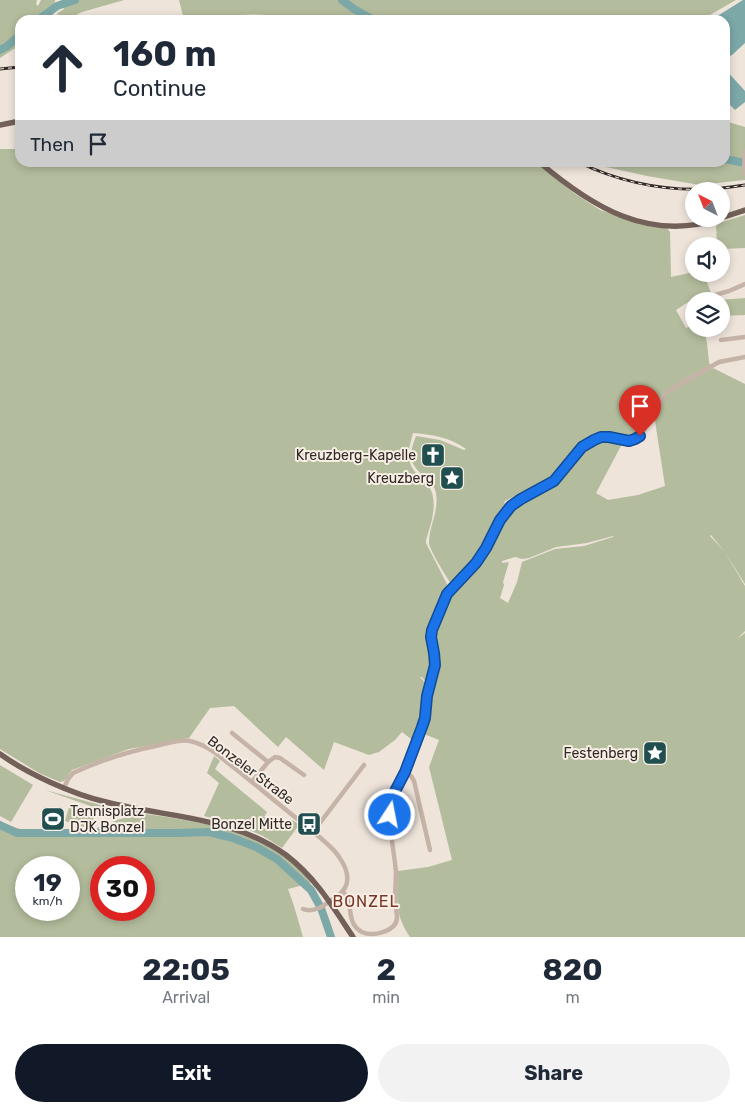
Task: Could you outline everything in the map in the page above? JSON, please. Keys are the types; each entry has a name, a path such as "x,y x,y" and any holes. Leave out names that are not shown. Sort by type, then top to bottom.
{"main road":[{"path":"0,125 15,123"},
{"path":"545,167 574,190 613,213 648,224 685,225"},
{"path":"730,215 745,210"},
{"path":"0,754 64,788 89,797 215,822 252,835 292,860 314,882 330,901 353,937"}],"street":[{"path":"744,172 745,151"},
{"path":"726,292 745,284"},
{"path":"721,340 745,337"},
{"path":"303,909 310,911 321,907 343,892 349,900 353,922 362,932 372,934 382,932 395,923 397,919 395,899 396,872 390,836 390,803 405,772 425,718 427,696 435,665 431,637 433,626 447,594 476,563 496,527 511,506 554,481 587,443 605,436 629,441 637,438 668,392 716,363 745,357"},
{"path":"232,733 268,762"},
{"name":"Bonzeler Straße","path":"64,788 73,773 82,768 130,751 188,740 213,752 335,851 343,864 348,878 343,892"},
{"path":"252,782 268,762 275,757 280,758 304,775"},
{"path":"313,832 364,765"},
{"path":"405,772 412,776 414,781 430,850"}],"green space":[{"path":"0,0 37,0 36,4 38,6 41,0 55,0 53,15 15,15 15,48 0,58"},
{"path":"61,0 124,0 76,15 57,15 64,9"},
{"path":"179,0 736,0 710,15 183,15"},
{"path":"730,122 745,127 745,180 685,182 606,167 730,167"},
{"path":"0,149 15,149 15,167 541,167 574,193 600,210 643,225 667,228 670,232 671,277 685,274 685,282 707,282 711,292 685,292 685,304 676,310 685,326 685,337 706,337 710,365 666,392 642,431 635,438 603,436 590,440 578,449 580,451 595,440 606,437 623,442 596,493 608,500 638,495 665,486 654,414 668,393 713,368 745,384 745,584 724,551 745,586 745,631 737,639 745,633 745,937 410,937 401,921 399,913 397,898 398,871 428,867 452,860 429,767 439,740 419,732 415,742 402,732 379,752 369,755 334,742 324,770 286,737 278,747 234,706 210,708 189,738 129,749 72,770 64,781 60,782 39,773 0,749","holes":["413,433 441,437 466,449 464,450 440,440 416,436 411,456 414,465 433,486 435,491 437,500 429,543 451,584 455,583 479,557 498,521 508,507 504,503 505,501 517,495 519,499 553,481 562,470 564,471 554,483 512,508 500,523 480,560 449,595 433,632 436,661 435,672 428,704 425,706 425,683 419,678 422,677 425,681 427,687 433,664 430,638 431,627 449,588 426,543 434,504 431,490 415,472 408,456","613,536 584,546 555,549 522,562 517,582 508,603 500,598 509,562 502,563 502,561 515,557 529,558 556,547 587,543"]},
{"path":"745,215 745,248 730,249 730,237 717,237 716,228 730,228 730,220"},
{"path":"745,298 745,315 730,316 730,299"},
{"path":"214,756 220,761 215,769 267,812 264,817 288,827 293,820 299,825 282,848 263,836 238,825 204,816 219,783 207,773"},
{"path":"0,765 33,785 11,822 0,816"},
{"path":"45,790 108,807 107,811 120,813 123,810 225,829 249,837 272,848 293,863 311,883 288,889 303,937 0,937 0,822 20,829 90,829 65,821 70,804 95,812 91,829 131,817 131,814 123,814 113,818 99,813 101,808 96,808"},
{"name":"Tennisplatz DJK Bonzel","path":"44,810 65,815 62,827 41,822"}],"water":[{"path":"745,0 745,43 730,56 730,15 719,15"},
{"path":"730,74 745,91 745,102 735,110 730,105"}],"waterway":[{"path":"45,15 57,6 75,0"},
{"path":"342,0 365,15"},
{"path":"0,50 15,39"},
{"path":"730,160 745,163"},
{"path":"0,825 17,833 209,832 233,838 256,847 277,859 311,890 321,908 331,937"}],"railway":[{"path":"0,69 15,68"},
{"path":"589,167 619,178 660,187 702,189 745,185"}],"place":[{"name":"Kreuzberg-Kapelle","path":"433,455"},
{"name":"Kreuzberg","path":"452,478"},
{"name":"Festenberg","path":"655,753"},
{"name":"Tennisplatz DJK Bonzel","path":"53,819"},
{"name":"Bonzel Mitte","path":"309,824"}],"district":[{"name":"BONZEL","path":"366,901"}],"route":[{"path":"390,815 391,799 405,772 425,718 427,696 435,665 431,637 432,630 447,594 476,563 500,520 511,506 554,481 582,447 605,436 629,441 640,436"}]}
